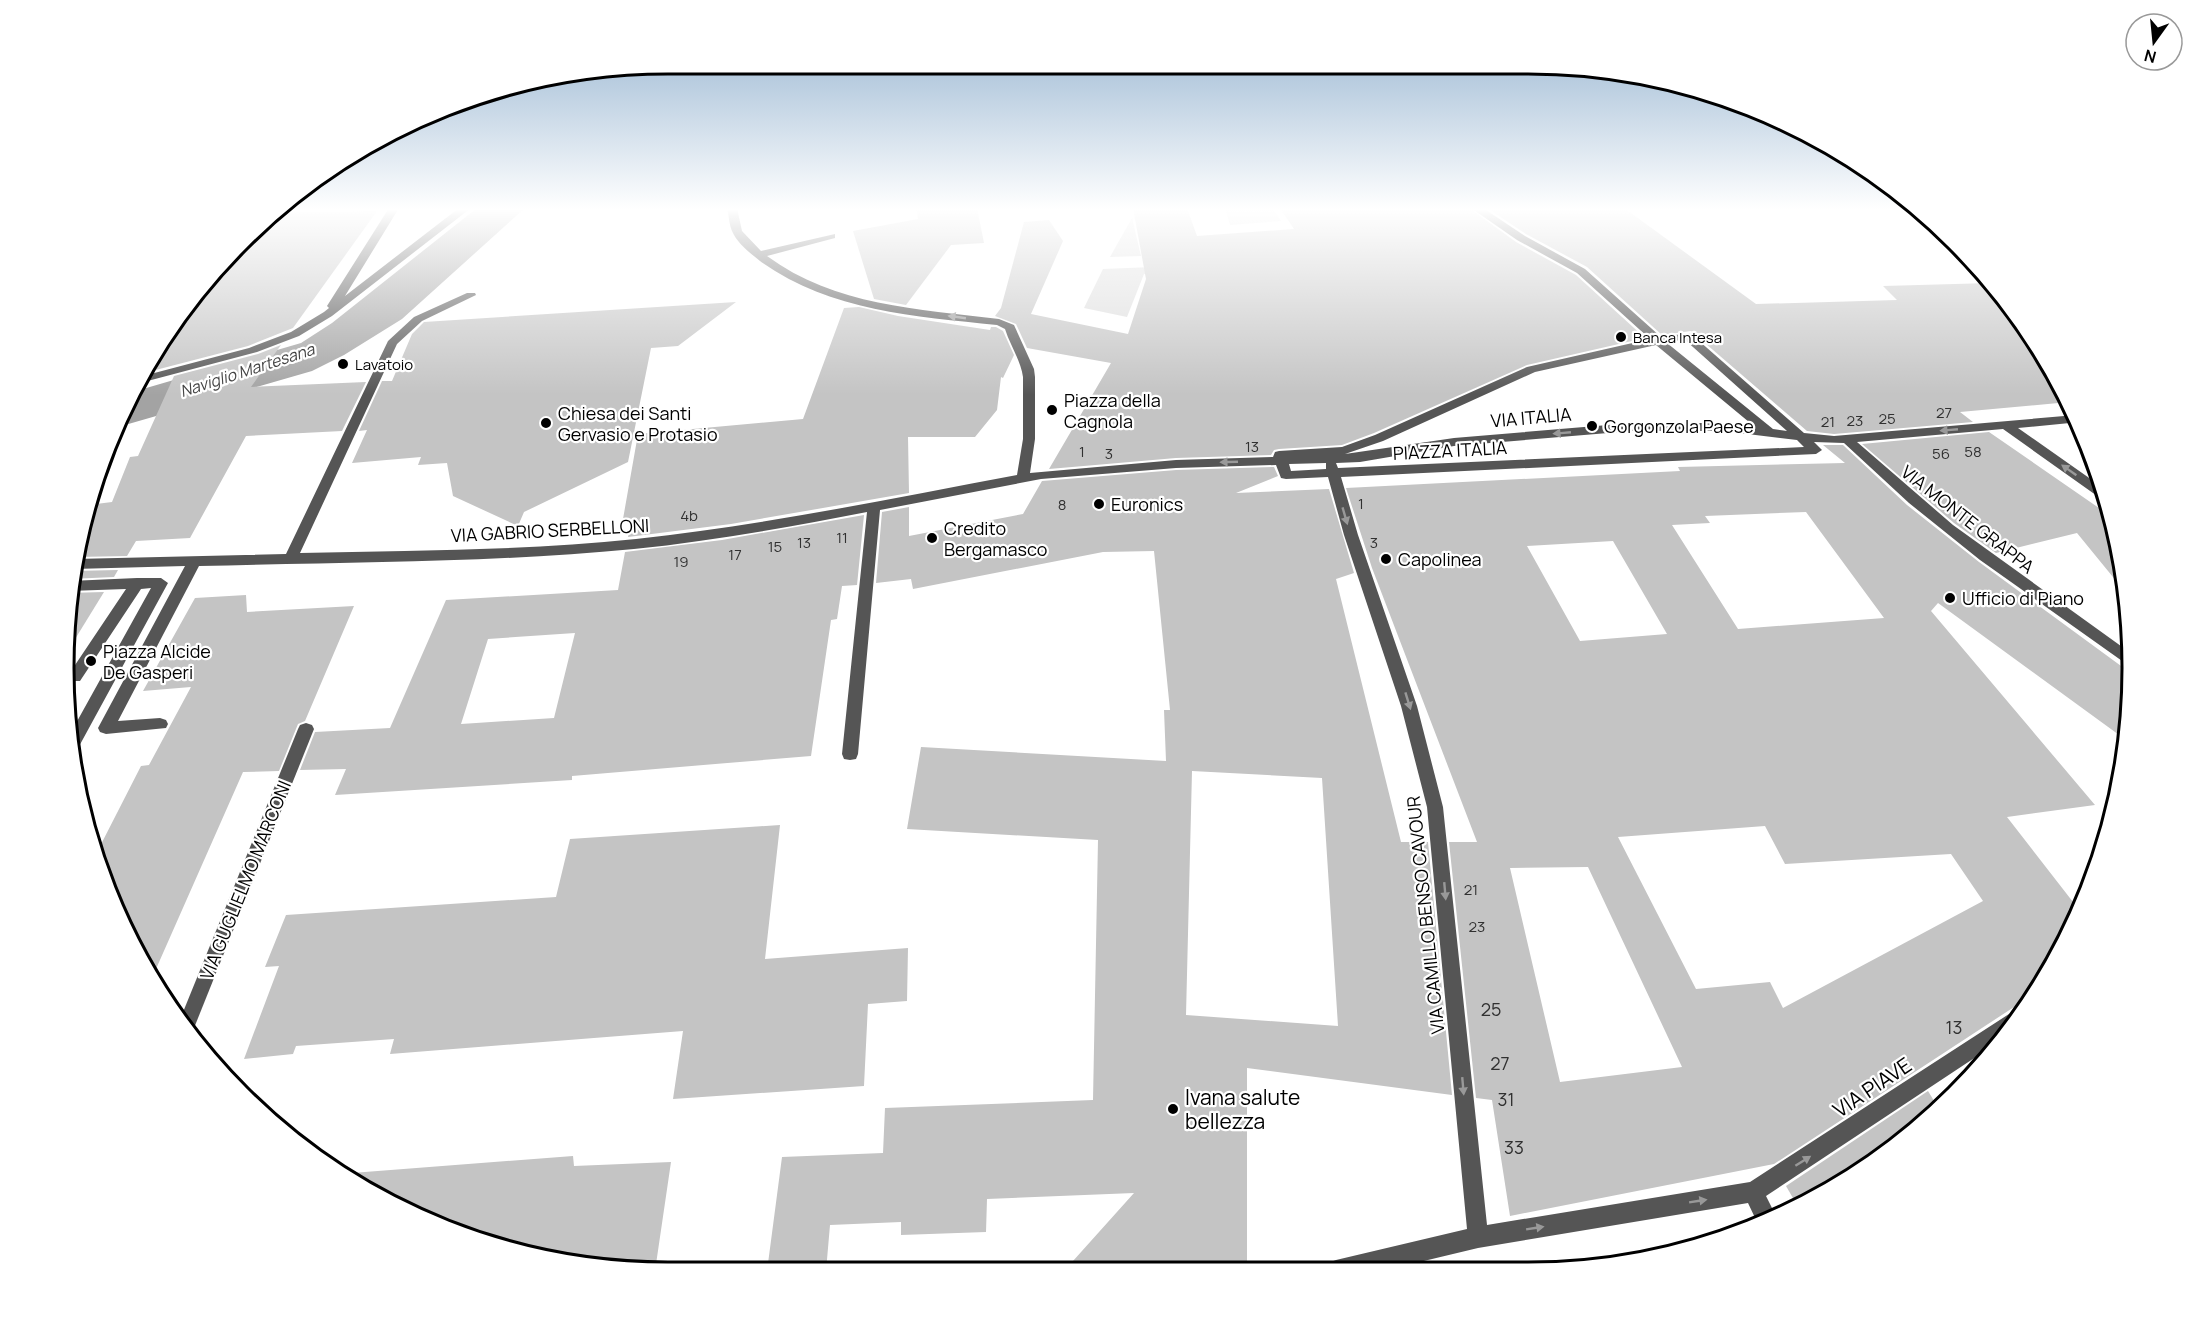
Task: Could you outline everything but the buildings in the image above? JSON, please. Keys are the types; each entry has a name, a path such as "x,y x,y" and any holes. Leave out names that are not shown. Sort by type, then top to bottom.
{"street":[{"path":"328,314 355,270"},
{"path":"149,378 263,346 295,334 328,314 385,270"},
{"path":"777,270 828,294 885,306 999,322 1011,327 1029,377 1029,439 1023,478"},
{"path":"1580,270 1659,341 1767,430"},
{"path":"290,558 304,533 392,343 405,327 425,314 471,296"},
{"name":"PIAZZA ITALIA","path":"1281,461 1279,455 1343,451 1379,438 1531,369 1686,335 1816,450 1331,466"},
{"name":"VIA ITALIA","path":"1023,478 1176,464 1281,461 1331,466 1360,458 1460,441 1632,427 1703,426 1847,439 2068,420"},
{"path":"2007,426 2094,487"},
{"name":"VIA MONTE GRAPPA","path":"1847,439 1880,473 1910,497 2029,589 2122,655"},
{"name":"VIA CAMILLO BENSO CAVOUR","path":"1331,466 1351,535 1409,706 1435,807 1478,1237"},
{"name":"VIA GABRIO SERBELLONI","path":"83,564 531,551 633,544 723,533 1023,478"},
{"path":"850,754 874,507"},
{"path":"160,724 106,729 195,560"},
{"path":"75,677 137,583"},
{"path":"78,734 161,583 80,586"},
{"name":"VIA GUGLIELMO MARCONI","path":"189,1019 306,729"},
{"name":"VIA PIAVE","path":"1753,1192 1847,1133 1997,1033"},
{"path":"1374,1262 1478,1237 1753,1192 1763,1213"}],"shaded area":[{"path":"1102,270 1228,270 1229,285 1144,274 1127,317 1084,308"}],"water":[{"name":"Naviglio Martesana","path":"398,270 456,270 402,319 344,355 312,371 126,425 143,389 301,343 332,323"}],"place":[{"name":"Banca Intesa","path":"1621,337"},
{"name":"Lavatoio","path":"343,364"},
{"name":"Piazza della Cagnola","path":"1052,410"},
{"name":"Chiesa dei Santi Gervasio e Protasio","path":"546,423"},
{"name":"Gorgonzola Paese","path":"1592,426"},
{"name":"Euronics","path":"1099,504"},
{"name":"Credito Bergamasco","path":"932,538"},
{"name":"Capolinea","path":"1386,559"},
{"name":"Ufficio di Piano","path":"1950,598"},
{"name":"Piazza Alcide De Gasperi","path":"91,661"},
{"name":"Ivana salute bellezza","path":"1173,1109"}]}
